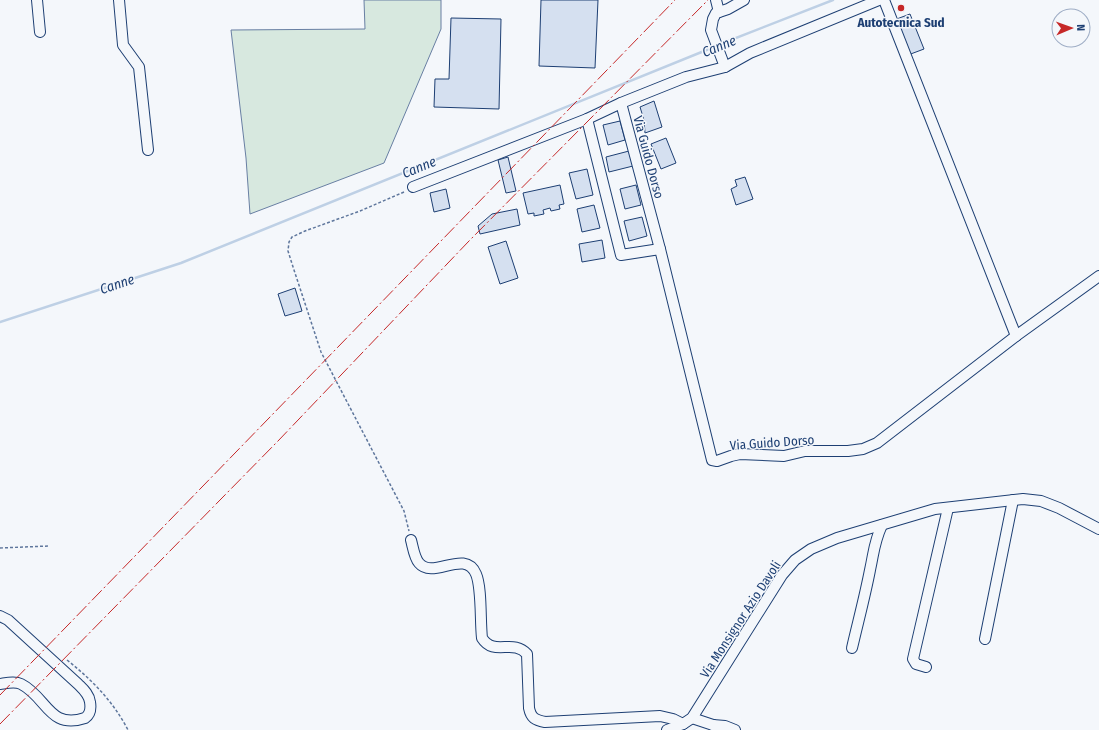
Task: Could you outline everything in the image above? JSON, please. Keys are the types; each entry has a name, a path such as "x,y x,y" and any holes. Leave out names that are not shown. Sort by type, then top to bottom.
{"street":[{"path":"37,0 40,32"},
{"path":"119,0 124,45 139,67 148,150"},
{"path":"716,0 719,12"},
{"path":"724,67 711,30 713,19 719,12 744,0"},
{"path":"413,187 587,119 621,103 686,77 724,67 750,53 879,0"},
{"path":"884,0 1016,336"},
{"name":"Via Guido Dorso","path":"621,103 660,249 712,460 717,462 740,454 784,456 805,451 848,451 863,449 877,443 1016,336 1099,276"},
{"path":"587,119 621,255 660,249"},
{"name":"Via Monsignor Azio Davoli","path":"667,730 683,724 692,718 782,575 795,560 811,549 837,538 935,509 1023,499 1042,501 1059,508 1099,529"},
{"path":"985,639 1013,500"},
{"path":"926,667 916,664 913,659 948,508"},
{"path":"852,648 870,569 874,544 882,525"},
{"path":"411,540 416,558 420,565 426,567 465,563 471,566 479,582 482,638 486,644 492,648 515,647 523,649 527,654 529,708 531,716 536,720 545,722 660,716 683,724"},
{"path":"0,616 8,620 86,692 90,699 91,708 89,714 85,718 66,724 61,723 48,713 36,695 21,684 0,684"},
{"path":"692,718 717,728 725,726 735,730"}],"path":[{"path":"411,540 404,511 321,352 288,251 289,242 292,237 392,198 413,187"},
{"path":"0,548 48,546"}],"shaded area":[{"path":"364,0 441,0 441,29 384,163 250,214 246,158 231,30 365,29"}],"building":[{"path":"541,0 598,0 595,68 539,66"},
{"path":"910,14 924,49 908,55 894,20"},
{"path":"451,18 501,19 499,109 434,107 435,79 449,79"},
{"path":"654,101 662,127 645,133 644,120 640,107"},
{"path":"620,121 625,140 608,145 603,125"},
{"path":"666,138 676,163 661,169 651,144"},
{"path":"629,151 633,166 609,172 606,157"},
{"path":"508,157 516,191 506,193 498,160"},
{"path":"587,169 593,195 576,199 569,173"},
{"path":"745,177 753,199 736,205 731,189 737,186 735,180"},
{"path":"560,185 564,204 559,205 560,209 551,211 550,208 543,210 544,214 534,216 534,213 528,214 523,193"},
{"path":"636,185 641,205 625,209 620,189"},
{"path":"446,189 450,208 434,212 430,193"},
{"path":"594,205 600,228 582,232 577,209"},
{"path":"517,209 520,225 480,234 478,226 492,214"},
{"path":"642,217 647,236 629,241 624,221"},
{"path":"602,240 605,258 582,262 579,244"},
{"path":"506,241 518,278 500,284 488,247"},
{"path":"295,288 302,311 285,316 278,294"}],"waterway":[{"name":"Canne","path":"718,45 833,0"},
{"name":"Canne","path":"0,322 181,263 714,47"}],"power":[{"path":"0,695 675,0"},
{"path":"0,724 278,441 469,241 708,0"}],"place":[{"name":"Autotecnica Sud","path":"901,8"}]}
